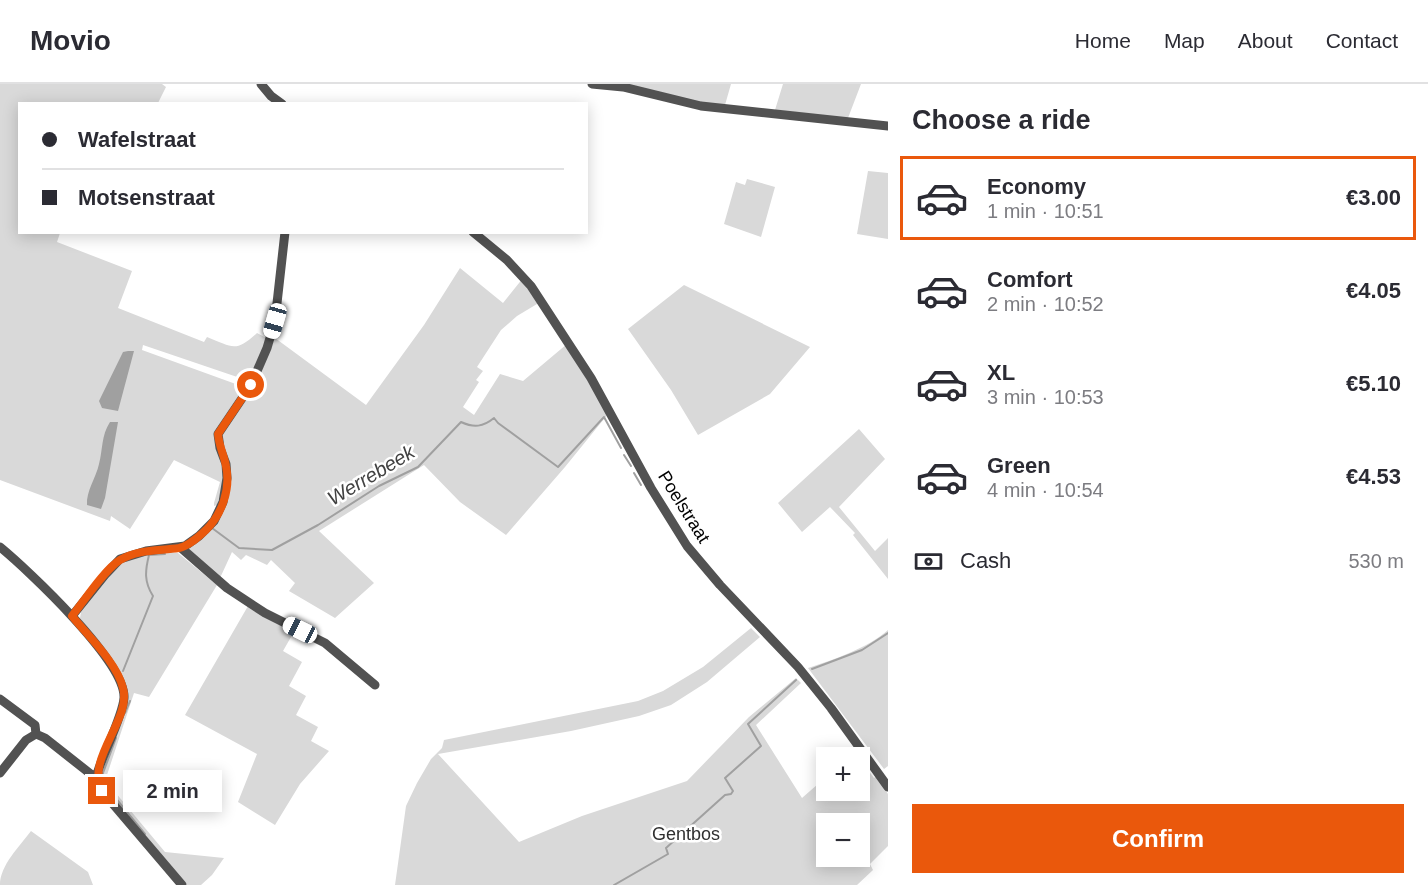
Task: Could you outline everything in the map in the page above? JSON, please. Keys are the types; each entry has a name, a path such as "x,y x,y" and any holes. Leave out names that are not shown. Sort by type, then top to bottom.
{"street":[{"path":"592,84 623,87 701,106 888,126"},
{"path":"264,85 280,102"},
{"path":"72,616 120,559 146,551 180,548 190,543 207,528 220,511 227,472 218,434 251,385 267,348 275,321 285,234"},
{"name":"Poelstraat","path":"475,234 507,260 537,294 591,378 665,512 687,546 714,579 798,667 831,708 888,787"},
{"path":"0,547 72,616 110,664 124,690 123,704 97,778"},
{"path":"180,548 227,588 265,613 325,643 375,685"},
{"path":"0,699 34,725 36,734"},
{"path":"36,734 45,738 97,778 102,791 182,885"},
{"path":"0,773 26,740 36,734"},
{"path":"880,776 888,769"}],"green space":[{"path":"0,84 162,84 166,87 158,102 18,102 18,234 60,234 57,242 132,271 118,308 204,342 207,337 228,345 238,346 257,333 268,339 249,381 143,345 142,350 244,387 219,425 224,482 217,505 214,506 214,503 220,482 174,460 130,529 111,516 110,521 0,480"},
{"path":"623,84 731,84 725,105 697,102"},
{"path":"783,84 861,84 848,118 775,110"},
{"path":"868,171 888,173 888,239 857,234"},
{"path":"747,179 775,187 761,237 724,224 736,182 745,185"},
{"path":"460,268 503,303 523,278 540,304 517,316 501,330 477,367 483,371 476,380 479,382 463,407 474,415 500,374 523,381 567,344 608,414 506,535 460,502 424,465 319,531 374,583 335,618 289,591 295,583 271,560 267,565 246,555 241,560 232,552 220,578 189,550 216,521 230,466 222,434 262,370 275,338 366,405 424,325"},
{"path":"684,285 810,347 770,394 698,435 671,390 628,329"},
{"path":"859,429 885,459 839,507 875,551 888,538 888,579 853,535 855,533 830,507 802,532 778,503"},
{"path":"178,553 217,585 149,697 134,693 106,778 110,786 165,852 224,858 212,875 201,885 187,885 105,788 102,773 128,703 127,691 124,679 112,657 80,618 81,612 119,565 140,556"},
{"path":"248,606 295,630 283,651 302,662 289,686 306,696 296,715 318,727 311,741 329,751 300,784 275,825 238,802 257,754 185,715"},
{"name":"Gentbos","path":"751,628 760,637 707,682 671,705 639,716 571,731 438,754 519,842 582,816 687,781 749,717 796,678 801,683 756,725 802,798 816,786 816,801 870,801 870,773 874,778 877,776 888,794 888,846 870,864 873,870 857,885 395,885 406,806 431,759 442,748 444,740 638,701 663,691 703,667"},
{"path":"888,630 888,766 884,769 870,750 870,747 867,747 808,668 860,648"},
{"path":"31,831 88,872 93,885 0,885 7,863"}],"shaded area":[{"path":"134,351 118,411 102,408 99,401 123,352"},
{"path":"110,422 118,422 105,498 101,509 87,505 87,500 99,464 105,432"}],"waterway":[{"name":"Werrebeek","path":"211,529 239,548 272,550 318,525 379,486 418,467 461,422 478,426 494,418 558,467 604,417 621,448"},
{"name":"Werrebeek","path":"624,455 631,466"},
{"name":"Werrebeek","path":"634,473 641,485"},
{"name":"Werrebeek","path":"123,671 153,596 146,576 149,555 165,554"},
{"path":"812,669 862,650 888,633"},
{"path":"614,885 668,854 666,848 725,795 731,794 733,791 725,778 761,746 748,724 796,680"},
{"name":"Werrebeek","path":"125,713 130,701"},
{"name":"Werrebeek","path":"116,738 103,773 104,784 145,834"}],"route":[{"path":"102,791 97,778 98,771 123,704 124,690 110,664 72,616 120,559 146,551 185,546 214,521 223,502 227,478 226,464 218,434 251,385"}]}
